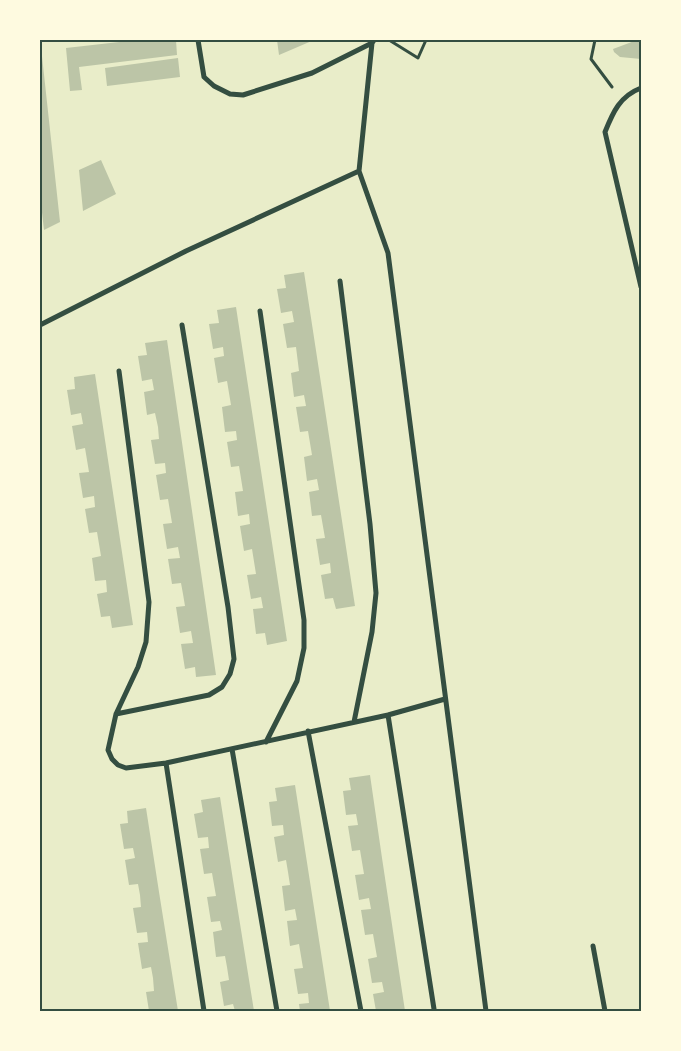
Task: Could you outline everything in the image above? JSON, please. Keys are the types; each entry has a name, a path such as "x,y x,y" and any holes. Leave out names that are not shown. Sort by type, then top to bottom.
{"street":[{"path":"198,40 204,77 214,86 230,94 243,95 312,73 373,42"},
{"path":"373,42 359,171 388,254 486,1011"},
{"path":"641,88 622,99 612,113 605,132 641,286"},
{"path":"40,325 186,251 359,171"},
{"path":"340,281 376,593 370,640 354,722"},
{"path":"260,311 304,620 304,648 297,681 266,742"},
{"path":"116,714 209,695 222,687 230,674 234,659 228,607 182,325"},
{"path":"119,371 149,602 146,642 138,667 116,714 108,750 112,759 118,765 126,768 166,763 388,715 445,699"},
{"path":"388,715 434,1009"},
{"path":"308,731 361,1011"},
{"path":"232,749 277,1011"},
{"path":"166,763 204,1011"},
{"path":"593,946 605,1011"}],"path":[{"path":"389,40 418,58 426,40"},
{"path":"595,40 591,58 622,99"}],"building":[{"path":"137,40 176,40 177,55 79,67 82,90 70,91 66,48"},
{"path":"277,40 314,40 279,55"},
{"path":"641,40 641,59 620,57 614,52 613,49"},
{"path":"40,47 60,222 44,230 40,195"},
{"path":"178,58 180,77 107,86 105,68"},
{"path":"101,160 116,194 83,211 79,170"},
{"path":"304,272 355,606 336,609 333,598 325,599 321,575 331,573 330,563 320,565 316,539 325,538 321,515 312,516 309,492 319,490 317,479 307,481 304,457 312,455 308,431 300,432 296,407 306,406 304,395 294,397 291,373 299,371 296,347 287,348 283,324 294,322 292,311 281,313 277,289 286,288 284,275"},
{"path":"236,307 287,641 267,645 265,633 256,634 253,609 263,608 261,597 251,599 247,575 256,574 252,549 244,551 240,526 250,524 249,514 238,516 235,492 243,491 239,466 231,467 227,442 237,440 236,431 225,432 222,407 231,405 227,381 218,383 214,358 224,356 223,347 213,349 209,324 219,323 217,310"},
{"path":"167,340 216,675 196,677 195,667 185,669 181,644 193,643 191,631 180,633 176,607 185,606 181,583 172,584 168,559 180,558 178,547 167,549 163,524 172,523 168,499 160,500 156,475 166,473 165,463 155,464 151,440 159,439 158,427 155,413 147,415 144,392 154,390 152,379 142,381 138,356 147,355 145,343"},
{"path":"95,374 133,625 112,628 110,616 101,617 97,594 107,592 106,580 95,581 92,558 101,556 97,532 89,533 85,509 95,507 94,496 83,498 79,473 89,472 85,448 76,450 72,426 83,424 81,413 71,415 67,390 75,389 74,377"},
{"path":"370,775 405,1011 376,1011 373,994 384,992 382,982 372,983 368,959 377,957 373,934 365,935 361,910 371,909 369,898 359,900 355,875 364,874 360,850 352,851 348,826 358,825 356,814 346,815 343,791 351,790 349,778"},
{"path":"295,785 330,1011 300,1011 299,1004 309,1003 308,993 298,994 294,969 303,968 299,944 290,946 287,921 297,920 295,909 285,911 282,886 290,885 286,860 278,862 274,837 284,835 283,825 272,826 269,802 277,801 275,788"},
{"path":"220,797 254,1011 235,1011 233,1004 224,1006 220,982 229,980 227,967 225,956 216,957 213,932 222,930 220,921 211,922 207,897 216,896 212,873 204,874 200,849 209,848 208,837 198,838 194,814 203,812 201,800"},
{"path":"146,808 178,1011 149,1011 146,992 154,991 153,978 151,967 142,969 138,943 148,942 147,932 137,933 133,908 141,907 140,895 138,884 129,885 125,860 135,858 133,848 124,849 120,824 128,823 127,811"}]}
